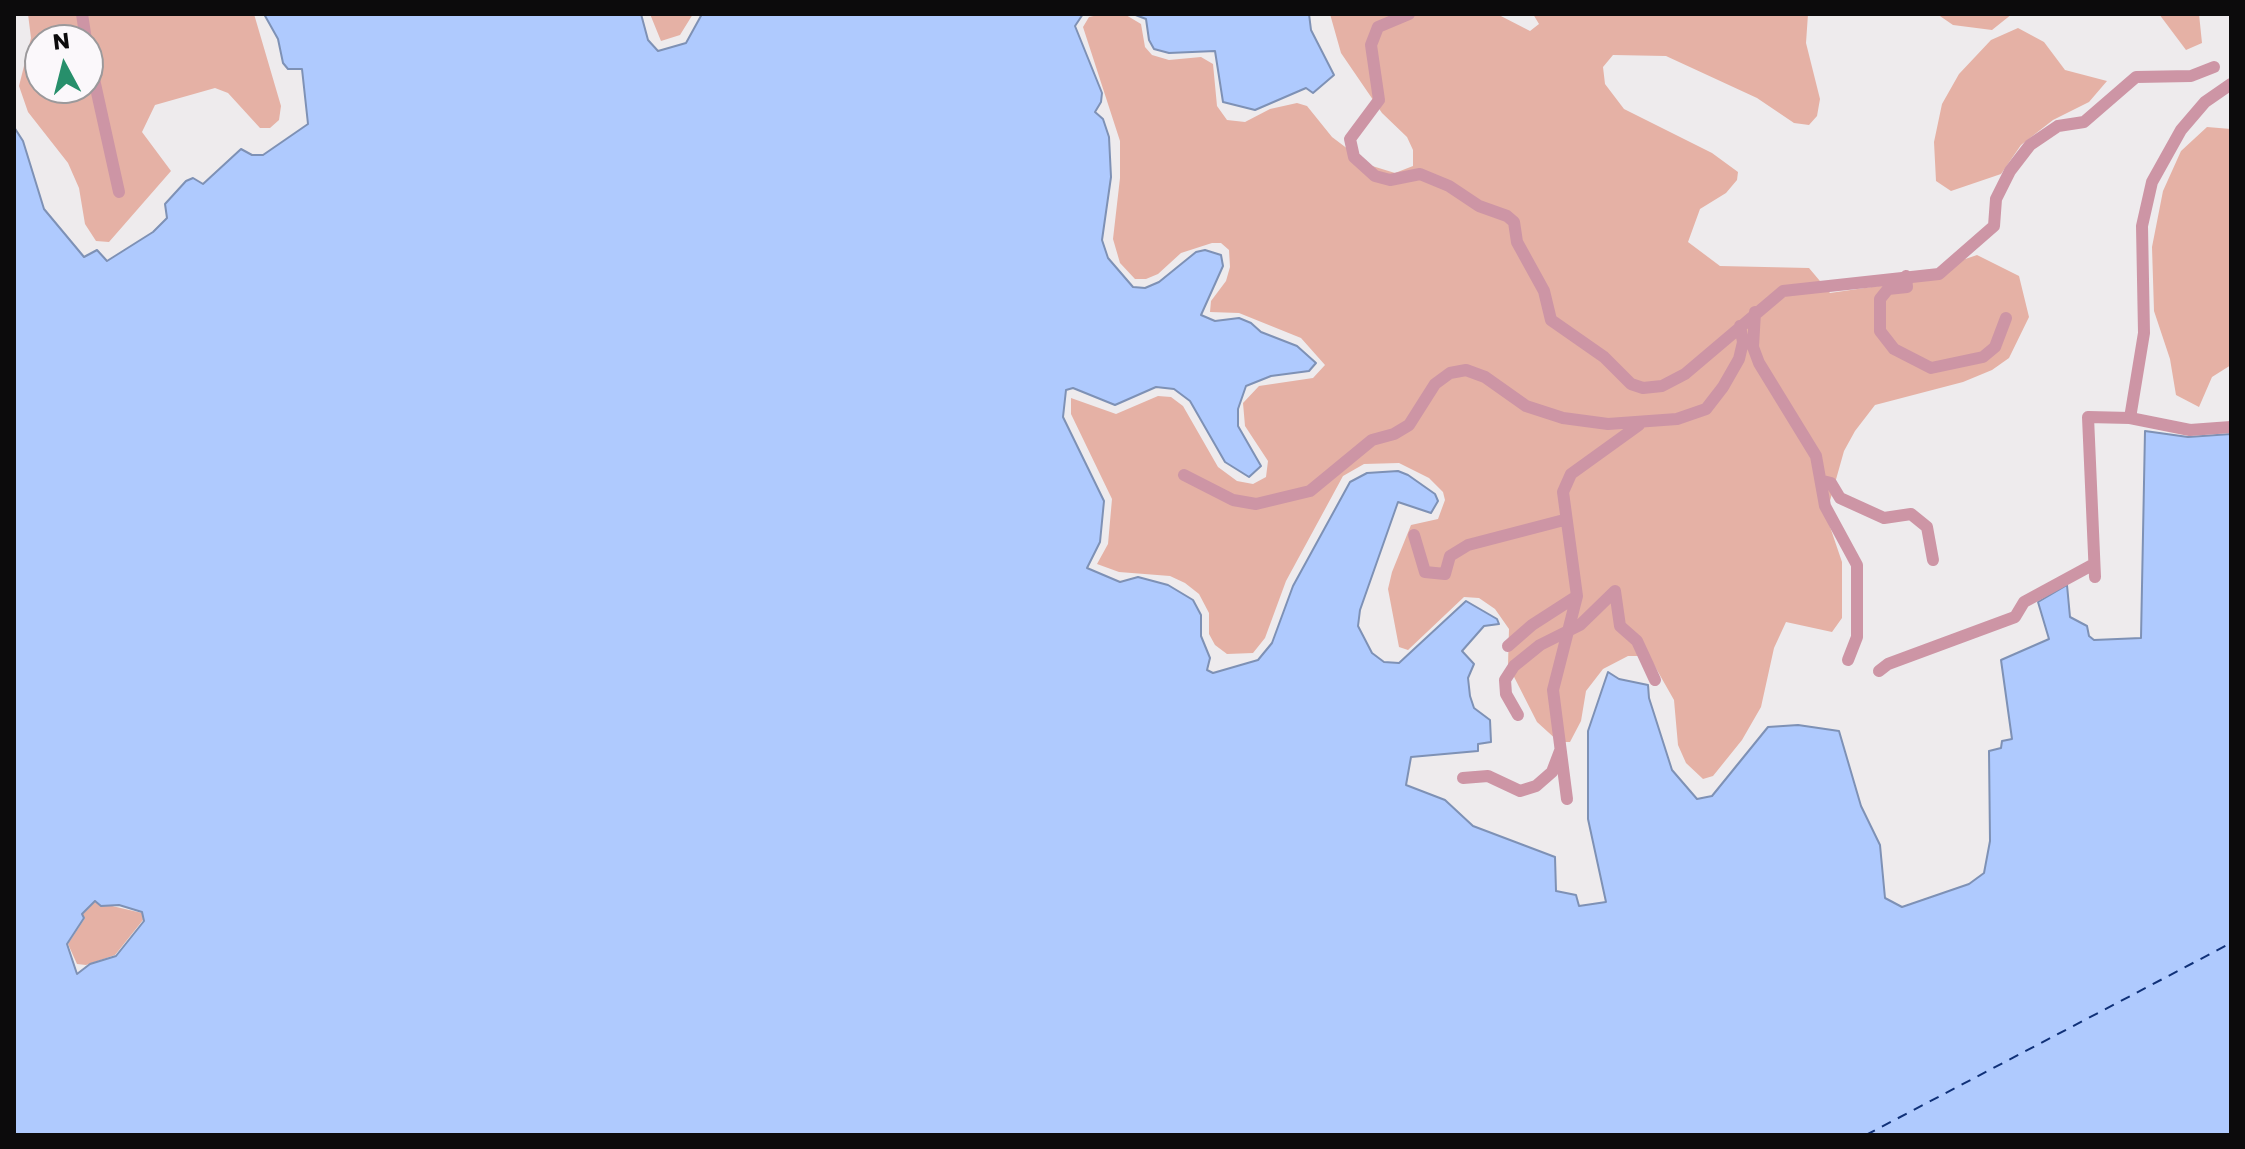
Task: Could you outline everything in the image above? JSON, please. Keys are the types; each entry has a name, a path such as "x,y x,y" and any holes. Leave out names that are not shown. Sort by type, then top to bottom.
{"street":[{"path":"1409,14 1378,27 1371,45 1379,100 1350,139 1354,157 1375,176 1390,180 1420,174 1449,186 1479,206 1507,216 1514,222 1517,242 1544,291 1551,320 1604,357 1631,384 1643,388 1662,386 1685,374 1769,298 1792,288 1939,274 1994,226 1996,199 2010,171 2030,145 2058,126 2084,122 2136,77 2149,74 2191,76 2214,67"},
{"path":"2130,418 2143,343 2142,226 2152,182 2181,130 2205,102 2231,84"},
{"path":"100,104 119,192"},
{"path":"1906,276 1907,287 1888,289 1880,299 1880,331 1894,349 1931,368 1983,357 1995,347 2006,318"},
{"path":"1755,312 1753,347 1759,363 1816,456 1823,481 1825,506 1857,565 1857,637 1848,660"},
{"path":"1184,475 1233,500 1256,504 1310,491 1372,440 1394,434 1409,425 1435,384 1450,373 1466,370 1485,377 1526,406 1563,418 1641,423 1677,419 1706,409 1739,359 1743,342 1740,326"},
{"path":"1879,671 1888,664 2015,617 2024,602 2095,571 2088,417 2130,418 2190,430 2231,427"},
{"path":"1567,799 1553,690 1577,596 1564,520 1563,492 1571,474 1641,423"},
{"path":"1823,481 1831,483 1840,498 1884,518 1911,514 1927,527 1933,560"},
{"path":"1414,535 1425,572 1445,574 1450,556 1468,545 1510,537 1564,520"},
{"path":"1518,715 1506,694 1505,680 1514,666 1540,645 1580,625 1615,591 1620,626 1637,641 1655,680"},
{"path":"1508,646 1577,596"},
{"path":"1463,778 1488,776 1520,791 1536,786 1552,772 1560,749"}],"shaded area":[{"path":"28,14 254,14 281,106 279,120 270,128 260,128 228,93 215,88 155,105 142,132 171,171 109,242 96,241 85,224 79,188 68,163 28,112 25,104 104,104 104,24 29,24"},
{"path":"650,14 693,14 680,35 661,41"},
{"path":"1330,14 1497,14 1530,31 1539,24 1533,14 1808,14 1806,43 1820,99 1817,116 1809,125 1794,123 1757,98 1666,56 1613,55 1603,67 1605,84 1624,109 1712,153 1738,172 1737,180 1726,193 1700,209 1688,242 1720,266 1809,268 1830,293 1892,284 1977,255 2019,276 2029,317 2009,358 1992,370 1963,382 1875,405 1855,431 1844,451 1826,515 1842,562 1842,618 1832,632 1786,622 1774,648 1761,707 1742,740 1713,776 1703,779 1686,763 1678,745 1674,700 1649,656 1628,656 1603,669 1586,691 1581,721 1570,742 1559,742 1537,722 1508,665 1509,629 1495,609 1479,598 1464,597 1408,650 1399,647 1388,589 1392,572 1411,525 1438,519 1445,500 1443,492 1429,478 1399,463 1364,464 1343,476 1286,581 1265,638 1253,653 1227,654 1215,645 1209,634 1209,613 1199,594 1185,583 1170,576 1119,572 1097,564 1108,544 1112,499 1071,414 1071,398 1116,414 1158,396 1171,397 1183,406 1218,467 1237,481 1253,484 1266,477 1268,461 1245,426 1243,403 1259,386 1313,378 1325,365 1301,338 1239,313 1210,312 1211,301 1226,281 1230,267 1229,250 1221,243 1181,253 1158,274 1146,279 1135,279 1120,263 1113,239 1120,178 1120,141 1083,27 1089,17 1126,15 1141,24 1145,47 1152,55 1169,60 1201,57 1213,64 1217,106 1227,120 1245,122 1270,109 1297,103 1307,106 1332,137 1369,165 1395,173 1413,166 1413,150 1407,137 1382,113 1341,53"},
{"path":"1937,14 2012,14 1992,30 1953,25"},
{"path":"2159,14 2199,14 2202,43 2186,50"},
{"path":"2018,28 2044,42 2065,70 2107,81 2089,102 2053,120 2021,145 2001,174 1951,191 1936,181 1934,142 1942,104 1959,74 1991,40"},
{"path":"24,66 24,100 19,86"},
{"path":"2207,127 2231,129 2231,365 2212,377 2199,407 2176,395 2170,359 2154,311 2152,247 2163,191 2181,151"},
{"path":"95,902 142,913 143,920 115,955 86,965 77,964 68,944 85,918 82,915"}],"water":[{"path":"264,14 641,14 648,40 658,51 686,43 702,14 1083,14 1075,26 1102,93 1095,112 1103,119 1109,137 1111,177 1102,240 1108,258 1133,287 1145,288 1159,282 1196,252 1205,250 1221,255 1223,266 1201,315 1215,321 1239,318 1251,323 1261,332 1297,346 1316,363 1309,371 1271,376 1246,386 1238,409 1238,426 1261,466 1249,477 1225,462 1190,401 1174,389 1156,387 1115,405 1073,388 1066,390 1063,417 1104,501 1100,542 1087,568 1120,582 1138,577 1168,585 1193,600 1201,615 1201,636 1210,658 1207,670 1213,673 1258,660 1272,643 1293,586 1350,482 1367,473 1398,471 1408,475 1435,494 1438,501 1431,513 1398,502 1360,610 1358,626 1372,653 1384,662 1399,663 1466,601 1497,619 1499,624 1484,626 1462,651 1474,664 1468,678 1470,696 1474,708 1490,720 1491,742 1478,744 1478,751 1411,757 1406,785 1445,800 1473,826 1555,857 1556,891 1576,895 1579,906 1606,902 1588,819 1588,731 1608,672 1619,679 1648,685 1649,698 1672,770 1697,799 1712,796 1768,727 1798,725 1839,731 1861,806 1880,845 1885,898 1902,907 1969,884 1984,873 1990,841 1989,751 2001,748 2002,741 2012,739 2001,660 2049,639 2038,602 2067,585 2070,617 2087,626 2089,636 2094,640 2141,638 2145,431 2188,437 2231,434 2231,1135 14,1135 14,127 23,141 44,209 84,257 97,250 107,261 153,232 167,218 165,204 186,181 193,178 203,184 241,149 252,155 263,155 308,124 302,69 288,69 283,63 278,39","holes":["95,901 101,906 119,905 142,912 144,921 116,956 90,964 77,974 67,944 84,918 82,914"]},
{"path":"1133,14 1309,14 1311,30 1334,75 1313,93 1306,88 1255,110 1223,102 1215,51 1169,53 1154,49 1149,40 1146,19"}],"ferry route":[{"path":"1866,1135 2231,943"}]}
